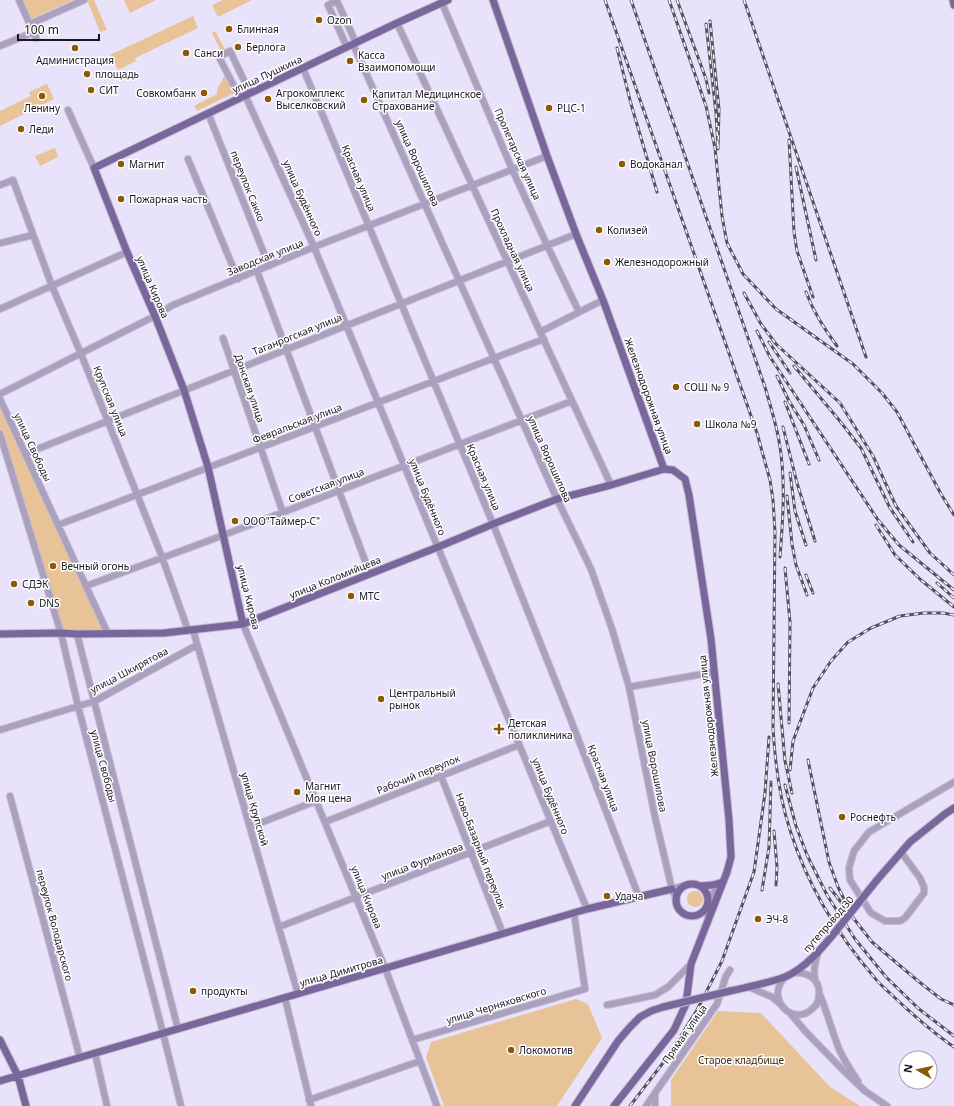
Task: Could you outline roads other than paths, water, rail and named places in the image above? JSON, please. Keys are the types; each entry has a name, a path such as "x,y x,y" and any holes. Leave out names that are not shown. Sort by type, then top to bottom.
{"main road":[{"name":"Железнодорожная улица","path":"493,0 547,156 576,234 603,300 664,469 673,470 685,479 689,495 711,639 729,820 731,857 723,882 691,964 686,1004 674,1030 614,1106"},
{"path":"953,0 954,5"},
{"name":"улица Пушкина","path":"94,168 445,1"},
{"name":"улица Кирова","path":"94,168 184,390 208,467 243,624"},
{"name":"улица Коломийцева","path":"0,634 164,633 243,624 557,499 664,469"},
{"name":"путепровод 30","path":"575,1106 618,1041 640,1017 663,1007 749,987 789,975 804,965 818,952 910,842 954,808"},
{"path":"700,886 713,885 723,882"},
{"path":"689,884 700,886 707,894 708,902 705,910 695,915 685,914 680,910 676,900 677,894 684,886 689,884"},
{"name":"улица Димитрова","path":"0,1081 587,909 672,889"},
{"path":"0,1040 18,1076 26,1106"}],"street":[{"path":"0,46 35,35 19,0"},
{"path":"30,24 84,0"},
{"name":"Пролетарская улица","path":"445,1 512,169 579,312"},
{"name":"улица Ворошилова","path":"352,45 328,6 337,2 352,45 557,499 591,569 612,629 629,687 655,817 676,900"},
{"name":"Прохладная улица","path":"397,23 611,485"},
{"name":"улица Будённого","path":"245,95 219,57 230,51 245,95 314,247 587,909"},
{"name":"Красная улица","path":"303,68 493,524 639,897"},
{"name":"улица Кирова","path":"68,110 94,168"},
{"name":"переулок Сакко","path":"208,113 270,266"},
{"name":"Заводская улица","path":"0,394 155,316 173,305 314,247 547,156"},
{"path":"188,159 238,279"},
{"name":"Крупская улица","path":"0,185 13,180 52,286 81,354 191,630"},
{"name":"Таганрогская улица","path":"25,454 576,234"},
{"path":"0,243 34,235"},
{"path":"0,309 127,252"},
{"path":"257,271 370,574"},
{"path":"540,332 603,300"},
{"name":"Донская улица","path":"223,338 283,513"},
{"name":"Февральская улица","path":"58,525 544,339"},
{"name":"улица Свободы","path":"0,399 108,634"},
{"name":"Советская улица","path":"86,586 283,513 572,401"},
{"name":"улица Свободы","path":"0,434 61,633 78,706 181,1106"},
{"name":"улица Кирова","path":"243,624 385,968 437,1106"},
{"name":"улица Крупской","path":"191,630 197,645 298,994"},
{"name":"улица Свободы","path":"77,634 178,1029"},
{"name":"улица Шкирятова","path":"0,728 94,701 197,645"},
{"path":"629,687 714,672"},
{"name":"Рабочий переулок","path":"325,822 519,745"},
{"name":"Ново-Базарный переулок","path":"441,776 503,934"},
{"path":"901,852 920,878 924,887 924,893 905,918 900,921 885,921 871,913 850,880 849,868 854,851 869,832 954,782"},
{"name":"переулок Володарского","path":"10,796 80,1058"},
{"path":"250,827 316,801"},
{"name":"улица Фурманова","path":"279,927 551,822"},
{"path":"708,920 708,902 723,882"},
{"name":"улица Димитрова","path":"672,889 689,884"},
{"name":"улица Черняховского","path":"412,1040 585,989 574,913"},
{"path":"818,952 814,965 814,974 820,995 826,1008 839,1048 865,1091"},
{"path":"607,1005 655,995 668,987 691,964"},
{"name":"Прямая улица","path":"646,1106 717,1004 726,976 730,970"},
{"path":"816,981 805,973 799,972 789,975 781,982 778,988 777,996 784,1009 796,1015 809,1012 818,1002 820,995"},
{"path":"749,987 772,997 780,1003"},
{"path":"285,998 310,1103 420,1061"},
{"path":"790,1013 806,1032 865,1091 886,1106"},
{"path":"95,1053 107,1106"},
{"path":"655,1092 655,1106"}],"railway":[{"path":"605,0 757,433 770,480 775,532 773,728 778,779 786,818 797,850 814,889 824,908 860,961 878,982 915,1017 954,1047"},
{"path":"631,0 765,387 775,421 783,470 783,514 780,557"},
{"path":"669,0 706,106 715,148 722,216 727,243 743,274 776,309 853,364 882,393 897,412 941,494 954,515"},
{"path":"677,0 706,79 709,93"},
{"path":"744,0 866,357"},
{"path":"706,24 716,113 718,149 719,109 710,21"},
{"path":"617,48 631,104 657,192"},
{"path":"789,140 794,232 797,251 813,297"},
{"path":"796,167 816,260"},
{"path":"806,292 820,320 837,346"},
{"path":"744,293 761,324 776,344 840,403 873,456 896,506 930,553 954,575"},
{"path":"757,331 770,357 878,520 899,545 954,590"},
{"path":"769,342 790,373"},
{"path":"794,366 861,448 890,508 913,542"},
{"path":"777,376 789,401 804,425 819,460"},
{"path":"785,402 809,464"},
{"path":"783,427 797,483 815,541"},
{"path":"790,473 795,511 806,545"},
{"path":"787,496 792,544 796,565 807,595"},
{"path":"876,525 895,555 921,580 954,607"},
{"path":"785,568 790,622 789,723"},
{"path":"806,575 813,593"},
{"path":"937,583 954,598"},
{"path":"790,770 793,741 813,688 831,661 848,642 871,628 900,616 924,613 943,613 954,615"},
{"path":"778,684 785,761 792,793"},
{"path":"630,1106 669,1055 697,1010 722,961 754,872 765,793 769,737"},
{"path":"808,760 829,862 838,887 846,903"},
{"path":"762,890 769,847 771,782"},
{"path":"785,785 796,826 807,855 827,895 855,939 886,977 919,1009 954,1036"},
{"path":"774,831 777,867 776,885"},
{"path":"830,888 872,942 941,999 954,1005"}],"place":[{"name":"Ozon","path":"319,20"},
{"name":"Блинная","path":"229,29"},
{"name":"Берлога","path":"238,47"},
{"name":"Администрация","path":"75,48"},
{"name":"Санси","path":"186,53"},
{"name":"Касса Взаимопомощи","path":"350,61"},
{"name":"площадь","path":"87,74"},
{"name":"СИТ","path":"91,90"},
{"name":"Совкомбанк","path":"204,93"},
{"name":"Ленину","path":"42,96"},
{"name":"Агрокомплекс Выселковский","path":"268,99"},
{"name":"Капитал Медицинское Страхование","path":"364,100"},
{"name":"РЦС-1","path":"549,108"},
{"name":"Леди","path":"21,129"},
{"name":"Магнит","path":"121,164"},
{"name":"Водоканал","path":"622,164"},
{"name":"Пожарная часть","path":"121,199"},
{"name":"Колизей","path":"599,230"},
{"name":"Железнодорожный","path":"607,262"},
{"name":"СОШ № 9","path":"676,387"},
{"name":"Школа №9","path":"697,424"},
{"name":"ООО\"Таймер-С\"","path":"235,521"},
{"name":"Вечный огонь","path":"53,566"},
{"name":"СДЭК","path":"14,584"},
{"name":"МТС","path":"351,596"},
{"name":"DNS","path":"31,603"},
{"name":"Центральный рынок","path":"381,699"},
{"name":"Детская поликлиника","path":"499,729"},
{"name":"Магнит Моя цена","path":"297,792"},
{"name":"Роснефть","path":"842,817"},
{"name":"Удача","path":"607,896"},
{"name":"ЭЧ-8","path":"758,919"},
{"name":"продукты","path":"193,991"},
{"name":"Локомотив","path":"511,1050"}],"park label":[{"name":"Старое кладбище","path":"741,1060"}]}
